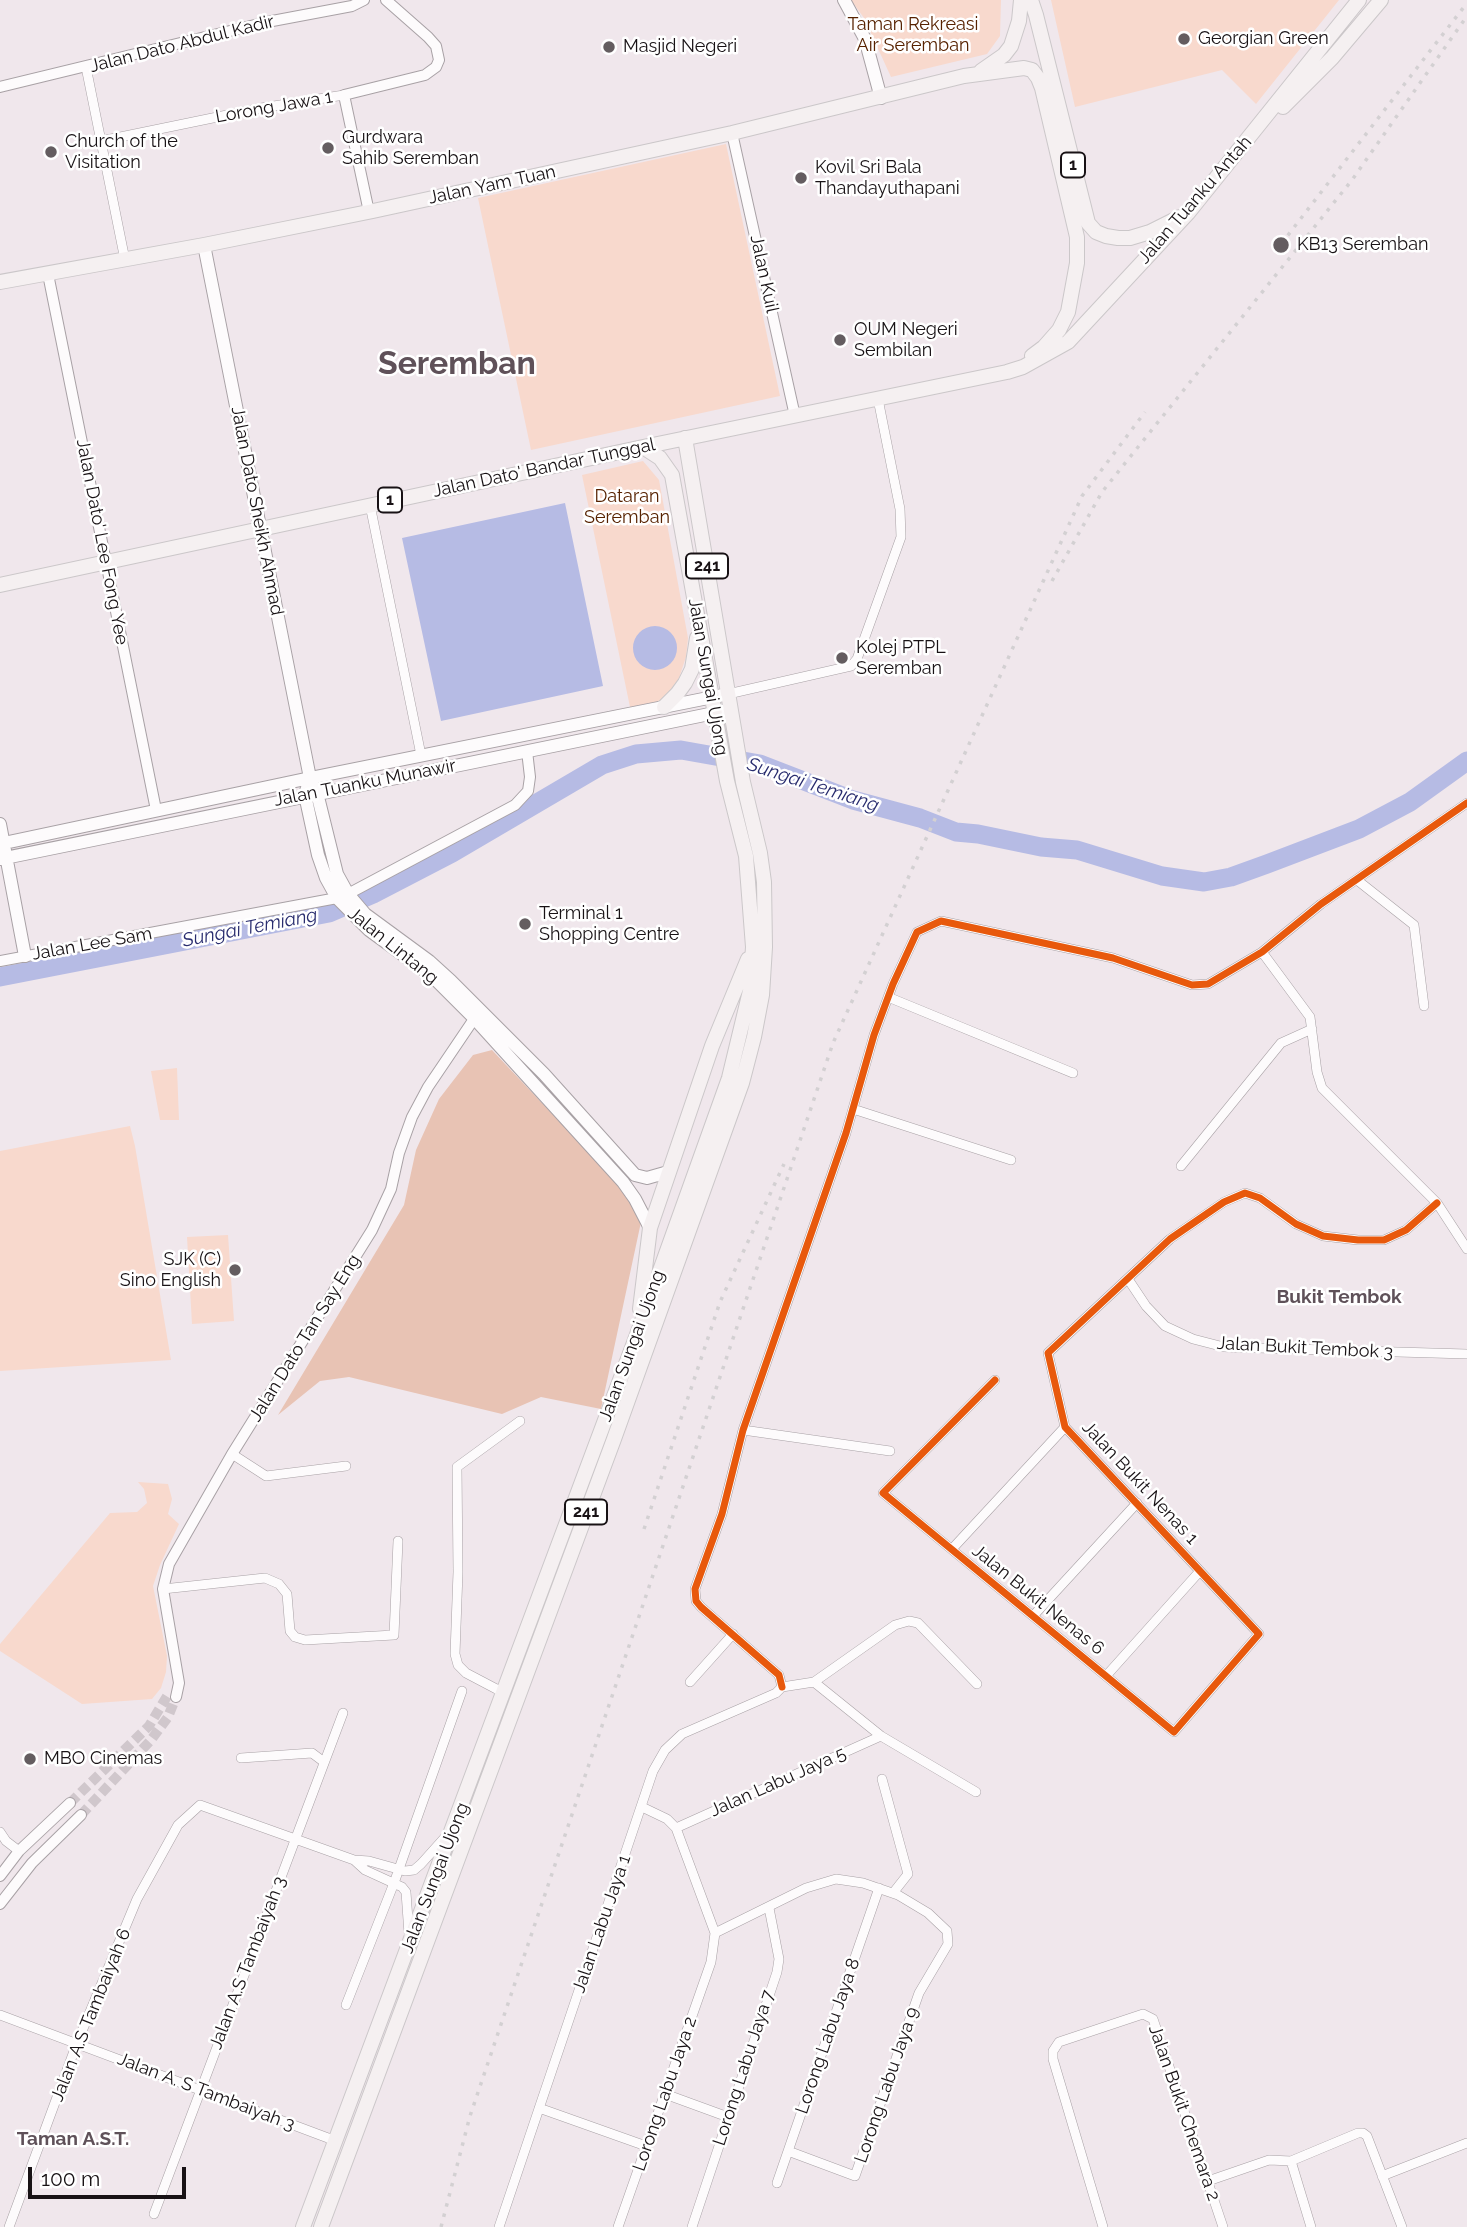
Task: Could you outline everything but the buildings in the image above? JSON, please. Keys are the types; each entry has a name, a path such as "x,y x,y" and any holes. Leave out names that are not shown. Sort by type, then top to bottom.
{"highway":[{"name":"1","path":"980,72 1004,55 1010,46 1019,21 1021,0"},
{"name":"1","path":"1031,0 1088,223 1096,232 1105,236 1130,238 1150,232 1188,213"},
{"name":"Jalan Tuanku Antah","path":"1007,372 1048,355 1068,342 1188,213 1359,0"},
{"path":"1251,135 1289,102 1332,58 1381,0"},
{"name":"1","path":"980,72 1024,68 1032,70 1038,78 1077,237 1073,289 1068,312 1059,330 1044,347 1007,372"},
{"name":"Jalan Yam Tuan","path":"0,282 369,212 732,133 980,72"},
{"name":"Jalan Dato' Bandar Tunggal","path":"0,585 1007,372"},
{"name":"Jalan Sungai Ujong","path":"321,2227 609,1451 742,1083 762,995 765,947 764,882 760,853 738,750 685,438"},
{"name":"Jalan Sungai Ujong","path":"303,2227 638,1332 729,1078 750,992 753,947 746,856 727,781 672,475 660,458 643,447"},
{"path":"664,707 677,695 692,669 698,624"},
{"path":"638,1332 650,1228 712,1046 753,947"}],"main road":[{"path":"844,0 866,39 881,98"},
{"name":"Jalan Dato Sheikh Ahmad","path":"204,245 310,778"},
{"name":"Jalan Tuanku Munawir","path":"2,843 729,694"},
{"name":"Jalan Tuanku Munawir","path":"3,858 731,710"},
{"name":"Jalan Lintang","path":"310,778 311,794 345,899 361,916 369,930 432,976 544,1074 635,1175 647,1178 668,1172"},
{"path":"0,824 3,858 25,956"},
{"name":"Jalan Lintang","path":"477,1014 635,1199 650,1228"},
{"path":"599,1158 608,1158 608,1146"}],"street":[{"name":"Jalan Dato Abdul Kadir","path":"0,87 267,22 352,6 364,0"},
{"name":"Lorong Jawa 1","path":"101,141 344,94 425,75 439,60 436,46 386,0"},
{"path":"86,67 125,260"},
{"path":"344,94 369,212"},
{"name":"Jalan Kuil","path":"732,133 795,416"},
{"name":"Jalan Dato' Lee Fong Yee","path":"48,274 156,810"},
{"path":"729,694 851,666 857,659 901,537 900,509 878,399"},
{"path":"370,505 421,755"},
{"name":"Jalan Lee Sam","path":"0,961 345,899 515,805 528,791 530,777 527,751"},
{"path":"782,1687 779,1675 701,1607 696,1601 695,1589 722,1514 743,1430 853,1109 874,1035 917,932 941,921 1113,958 1192,985 1208,984 1262,952 1321,904 1467,803"},
{"path":"1356,880 1413,925 1424,1006"},
{"path":"1262,952 1310,1017 1317,1072 1322,1088 1437,1203 1467,1249"},
{"path":"888,997 1073,1073"},
{"name":"Jalan Dato Tan Say Eng","path":"173,1695 179,1683 163,1589 169,1564 232,1454 372,1230 391,1189 399,1153 412,1117 428,1087 477,1014"},
{"path":"1181,1166 1281,1043 1312,1029"},
{"path":"853,1109 1010,1160"},
{"path":"1128,1279 1170,1239 1224,1202 1245,1193 1260,1198 1296,1224 1324,1236 1358,1240 1384,1240 1406,1230 1437,1203"},
{"name":"Jalan Bukit Tembok 3","path":"1128,1279 1146,1306 1166,1326 1193,1339 1224,1347 1467,1354"},
{"name":"Jalan Bukit Nenas 1","path":"1128,1279 1048,1353 1065,1427 1259,1634 1174,1732"},
{"name":"Jalan Bukit Nenas 6","path":"995,1380 883,1493 1174,1732"},
{"path":"504,1693 466,1673 458,1665 455,1654 458,1572 457,1467 520,1421"},
{"path":"952,1549 1065,1427"},
{"path":"743,1430 890,1451"},
{"path":"232,1454 266,1476 346,1466"},
{"path":"1032,1616 1136,1503"},
{"path":"163,1589 265,1578 279,1584 287,1594 290,1631 295,1637 304,1640 394,1635 398,1541"},
{"path":"1107,1676 1200,1571"},
{"path":"976,1792 881,1735 814,1682 895,1625 909,1621 918,1623 977,1684"},
{"path":"690,1682 733,1634"},
{"name":"Jalan Labu Jaya 1","path":"499,2227 653,1770 665,1750 682,1734 776,1693 782,1687 814,1682"},
{"path":"346,2005 394,1883 462,1691"},
{"name":"Jalan A.S Tambaiyah 3","path":"154,2214 343,1713"},
{"name":"Jalan Labu Jaya 5","path":"676,1828 881,1735"},
{"path":"241,1758 312,1754 324,1762"},
{"path":"642,1807 667,1819 676,1828 715,1933 806,1888 836,1879 863,1883 893,1893 908,1874 882,1779"},
{"path":"0,1876 19,1851 70,1803"},
{"name":"Jalan A.S Tambaiyah 6","path":"9,2227 77,2043 137,1899 178,1825 200,1805 295,1839"},
{"path":"0,1905 32,1863 81,1815"},
{"path":"295,1839 355,1860 369,1861 398,1870 414,1870 454,1827"},
{"path":"0,1832 6,1841 19,1851"},
{"path":"355,1860 365,1870 402,1887 409,1901 409,1946"},
{"name":"Lorong Labu Jaya 8","path":"777,2183 878,1888"},
{"name":"Lorong Labu Jaya 9","path":"788,2151 855,2176 919,1993 948,1944 947,1931 928,1913 893,1893"},
{"name":"Lorong Labu Jaya 7","path":"692,2227 779,1959 769,1908"},
{"name":"Lorong Labu Jaya 2","path":"618,2227 711,1962 715,1933"},
{"name":"Jalan Bukit Chemara 2","path":"1103,2227 1053,2059 1055,2045 1143,2014 1153,2019 1223,2227"},
{"name":"Jalan A. S Tambaiyah 3","path":"0,2015 336,2141"},
{"path":"665,2094 728,2117"},
{"path":"539,2108 646,2146"},
{"path":"1208,2181 1269,2160 1291,2161 1363,2133 1367,2136 1402,2227"},
{"path":"1382,2176 1467,2143"},
{"path":"1291,2161 1311,2227"}],"green space":[{"name":"Taman Rekreasi Air Seremban","path":"851,0 1001,0 1000,36 987,54 891,77 864,18"},
{"name":"Georgian Green","path":"1051,0 1339,0 1256,104 1222,70 1075,107"},
{"name":"Dataran Seremban","path":"726,144 780,396 531,450 478,198"},
{"name":"Dataran Seremban","path":"643,461 659,480 688,638 686,657 679,678 667,695 660,701 630,707 582,475"},
{"path":"177,1068 179,1120 160,1120 151,1071"},
{"path":"130,1126 171,1360 0,1371 0,1151"},
{"path":"228,1235 234,1321 192,1324 187,1237"},
{"path":"138,1482 168,1484 172,1499 168,1514 179,1524 153,1586 167,1656 166,1672 161,1688 152,1699 82,1704 0,1651 0,1644 110,1513 137,1512 147,1503 144,1489"}],"shaded area":[{"path":"492,1050 638,1205 641,1222 601,1409 541,1397 502,1414 349,1377 320,1381 278,1415 404,1205 416,1150 439,1099 473,1055"}],"water":[{"path":"565,503 603,686 441,721 402,538"},
{"path":"655,626 664,627 671,632 676,639 676,657 671,664 664,669 655,670 646,669 639,664 634,657 633,648 634,639 639,632 646,627"}],"waterway":[{"name":"Sungai Temiang","path":"0,977 329,913 373,894 452,853 602,765 636,754 681,750 760,764 853,800 920,818 956,832 1041,847 1077,850 1162,876 1204,882 1231,877 1359,829 1410,802 1467,761"}],"tunnel":[{"path":"70,1803 149,1726 169,1693"},
{"path":"81,1815 151,1740 168,1717 176,1697"}],"railway":[{"path":"1275,252 1467,3"},
{"path":"1052,581 1102,492 1352,180 1467,16"},
{"path":"441,2227 470,2116 833,1043 1082,496 1145,412"},
{"path":"644,1529 720,1302 784,1164"}],"cycle path":[{"path":"782,1687 779,1675 701,1607 696,1601 695,1589 722,1514 743,1430 846,1133 874,1035 893,984 917,932 941,921 1113,958 1192,985 1208,984 1262,952 1321,904 1467,803"},
{"path":"995,1380 883,1493 1174,1732 1259,1634 1065,1427 1048,1353 1170,1239 1224,1202 1245,1193 1260,1198 1296,1224 1323,1236 1358,1240 1384,1240 1406,1230 1437,1203"}],"place":[{"name":"Georgian Green","path":"1184,39"},
{"name":"Masjid Negeri","path":"609,47"},
{"name":"Gurdwara Sahib Seremban","path":"328,148"},
{"name":"Church of the Visitation","path":"51,152"},
{"name":"Kovil Sri Bala Thandayuthapani","path":"801,178"},
{"name":"KB13 Seremban","path":"1281,245"},
{"name":"OUM Negeri Sembilan","path":"840,340"},
{"name":"Kolej PTPL Seremban","path":"842,658"},
{"name":"Terminal 1 Shopping Centre","path":"525,924"},
{"name":"SJK (C) Sino English","path":"235,1270"},
{"name":"MBO Cinemas","path":"30,1759"}],"district":[{"name":"Seremban","path":"457,364"},
{"name":"Bukit Tembok","path":"1339,1297"},
{"name":"Taman A.S.T.","path":"73,2139"}]}
